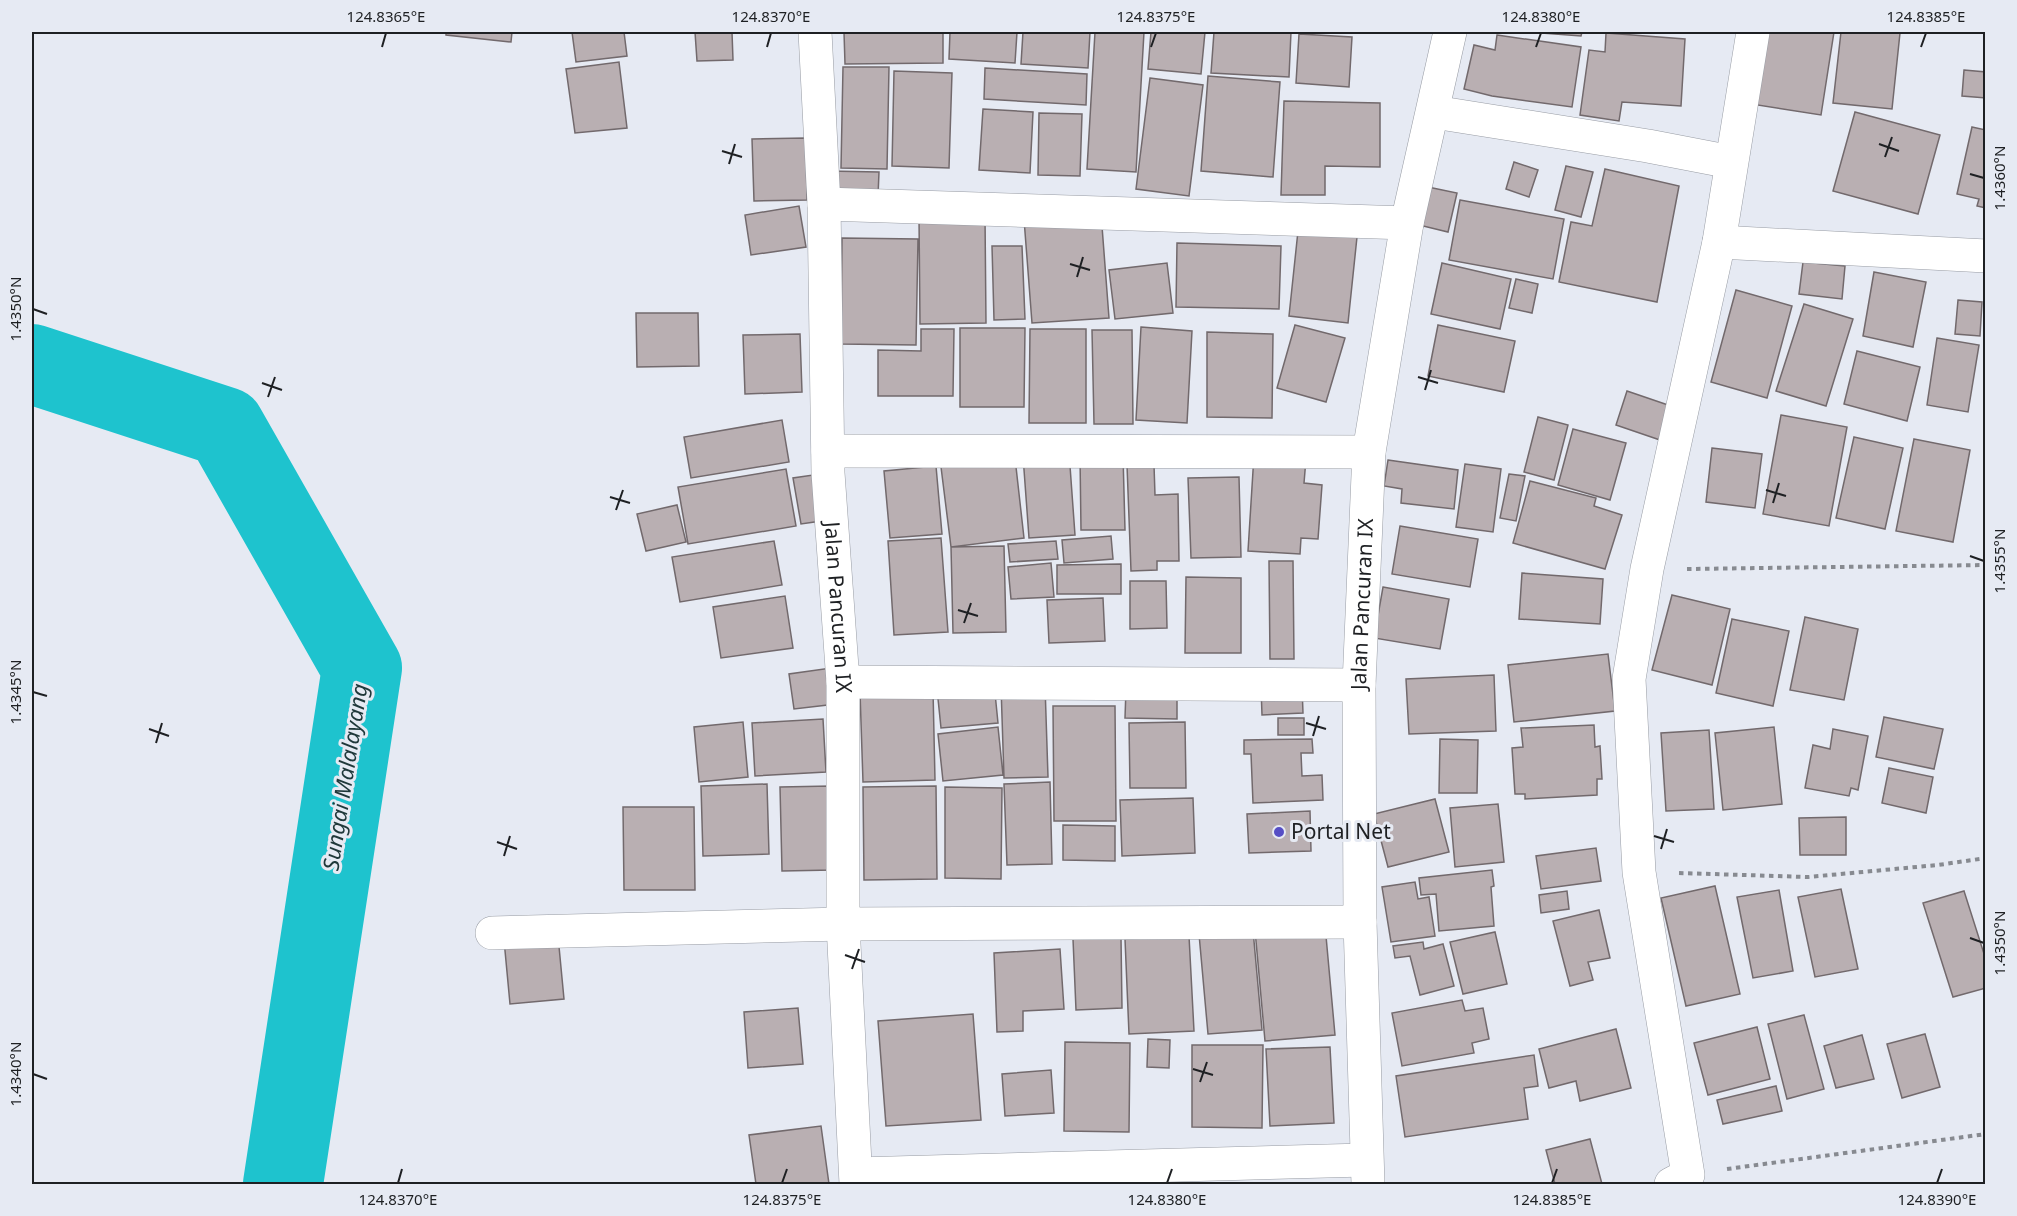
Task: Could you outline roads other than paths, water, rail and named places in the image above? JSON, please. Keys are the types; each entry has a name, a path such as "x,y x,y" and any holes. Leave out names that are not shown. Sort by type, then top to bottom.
{"street":[{"name":"Jalan Pancuran IX","path":"815,32 824,204 828,450 843,682 843,924 856,1179"},
{"name":"Jalan Pancuran IX","path":"1367,1172 1360,922 1359,685 1369,452 1407,223 1434,112 1450,32"},
{"path":"1679,1180 1639,872 1628,690 1647,569 1719,242 1753,32"},
{"path":"1434,112 1648,146 1731,162"},
{"path":"824,204 1407,223"},
{"path":"1719,242 1986,256"},
{"path":"828,450 1369,452"},
{"path":"843,682 1359,685"},
{"path":"492,933 843,924 1360,922"},
{"path":"856,1179 1367,1172"}],"waterway":[{"name":"Sungai Malalayang","path":"32,364 225,427 362,668 283,1184"}],"place":[{"name":"Portal Net","path":"1279,832"}]}
